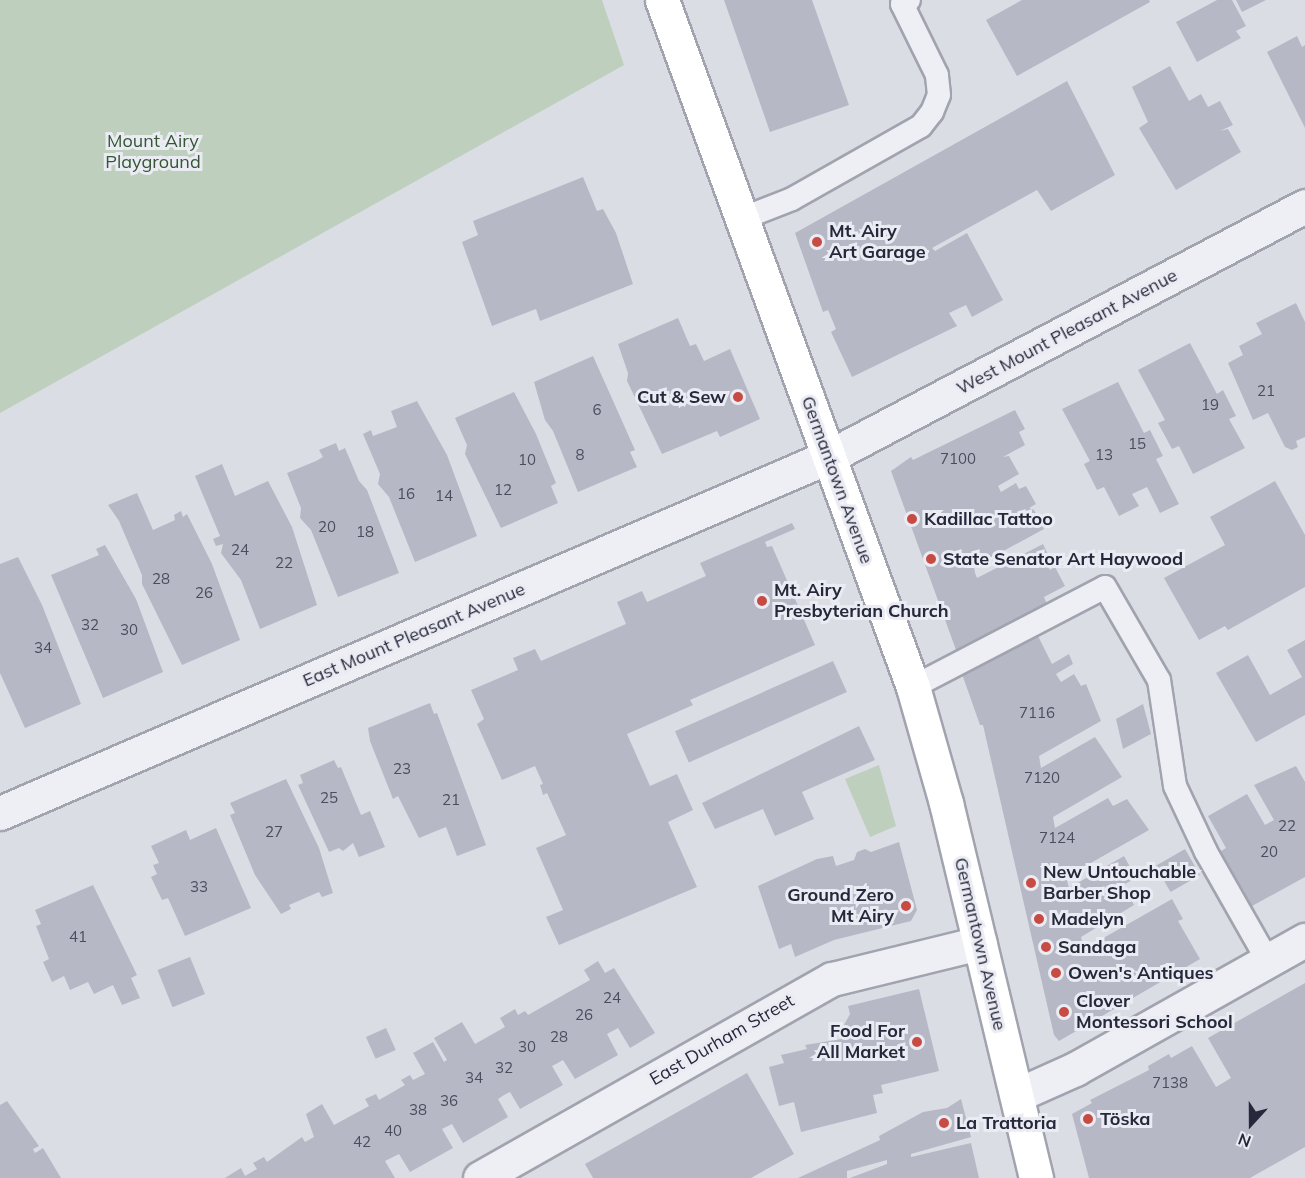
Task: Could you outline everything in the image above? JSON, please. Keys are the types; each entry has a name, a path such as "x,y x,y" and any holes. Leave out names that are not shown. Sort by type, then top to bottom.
{"main road":[{"name":"Germantown Avenue","path":"662,0 913,687 946,802 1036,1178"}],"street":[{"name":"West Mount Pleasant Avenue","path":"828,457 1305,206"},
{"name":"East Mount Pleasant Avenue","path":"0,813 828,457"},
{"path":"1017,1095 1076,1069 1305,940"},
{"name":"East Durham Street","path":"480,1178 825,982 980,943"}],"lane":[{"path":"741,219 792,199 921,126 932,112 939,95 937,75 904,1"},
{"path":"913,687 1105,587 1159,680 1175,786 1206,852 1268,961"}],"green space":[{"name":"Mount Airy Playground","path":"0,0 602,0 624,65 0,413"},
{"path":"879,765 896,826 870,837 845,779"}],"building":[{"path":"724,0 812,0 849,105 770,132"},
{"path":"1022,0 1149,0 1150,2 1017,76 986,20"},
{"path":"1217,0 1232,0 1246,26 1236,31 1241,38 1197,62 1176,22"},
{"path":"1236,0 1266,0 1242,12"},
{"path":"1297,36 1302,47 1305,45 1305,128 1267,52"},
{"path":"1170,66 1189,101 1201,94 1208,107 1220,101 1233,125 1220,131 1228,129 1241,152 1176,190 1139,128 1148,122 1132,87"},
{"path":"1067,81 1115,175 1051,211 1037,190 932,248 935,251 967,233 1003,300 972,317 966,305 949,313 957,326 852,377 831,332 836,329 828,310 823,312 795,233"},
{"path":"583,177 597,211 603,209 616,233 633,284 540,321 536,309 492,326 462,242 478,235 473,221"},
{"path":"1296,303 1305,322 1305,437 1296,441 1298,447 1292,450 1285,447 1268,413 1253,420 1228,363 1243,355 1239,346 1262,334 1256,323"},
{"path":"678,318 690,346 696,344 704,361 730,349 760,419 720,437 717,431 662,454 627,381 628,373 618,344"},
{"path":"1190,343 1217,394 1223,390 1236,416 1229,419 1245,448 1193,474 1179,446 1172,449 1158,423 1165,420 1138,370"},
{"path":"593,356 635,450 630,452 637,467 578,492 553,431 545,420 534,382"},
{"path":"1118,382 1144,433 1150,430 1163,456 1156,459 1179,504 1160,513 1147,487 1132,494 1139,506 1119,516 1104,487 1097,490 1084,464 1090,461 1062,409"},
{"path":"514,392 536,434 556,483 551,486 558,503 501,528 465,454 467,445 455,418"},
{"path":"417,401 447,455 477,536 415,562 389,497 378,484 380,474 363,434 371,430 373,436 397,427 391,411"},
{"path":"1015,410 1025,429 1019,432 1025,445 1003,457 1009,456 1019,474 998,486 1001,492 1016,483 1019,489 1026,486 1036,504 1029,508 1034,510 1044,529 974,567 975,573 977,578 1043,544 1052,563 1047,565 1050,570 1055,567 1065,586 1044,597 1047,604 956,650 891,471 911,457 913,460"},
{"path":"336,443 339,451 345,448 359,481 367,490 399,573 338,597 311,530 300,518 301,508 287,473 323,457 319,450"},
{"path":"222,464 235,496 268,481 292,527 317,605 260,629 241,580 221,553 223,544 216,546 213,539 220,536 195,476"},
{"path":"1275,481 1305,535 1305,587 1228,630 1225,626 1199,640 1164,578 1225,545 1210,517"},
{"path":"137,493 153,530 175,520 174,515 181,511 183,517 187,514 212,564 240,640 182,665 142,584 142,575 119,521 108,505"},
{"path":"792,523 795,529 765,542 767,547 772,546 815,645 690,700 693,705 627,734 650,786 677,774 693,810 668,822 697,887 559,945 546,917 563,910 536,848 566,835 547,793 543,795 540,785 543,784 535,766 502,780 477,724 484,719 471,690 518,670 513,658 535,649 541,661 626,624 617,602 642,591 647,602 706,576 700,563"},
{"path":"105,545 136,599 163,672 103,698 51,575 99,555 96,549"},
{"path":"18,557 42,605 81,704 25,728 0,673 0,564"},
{"path":"1037,634 1052,664 1069,654 1073,664 1056,674 1061,682 1074,674 1081,686 1086,684 1101,721 1039,756 1041,768 1095,737 1122,777 1053,817 1055,828 1108,798 1113,806 1127,799 1149,830 1066,877 1069,888 1124,856 1136,878 1123,885 1134,905 1081,937 1084,949 1172,899 1183,919 1178,921 1200,959 1059,1041 1054,1035 983,725 980,725 962,674"},
{"path":"1305,640 1305,715 1256,742 1216,673 1248,655 1270,695 1302,677 1287,650"},
{"path":"833,661 847,692 689,762 675,731"},
{"path":"430,703 434,714 437,713 486,845 457,856 446,827 419,838 398,796 393,799 370,741 368,728"},
{"path":"1143,704 1151,734 1123,749 1116,719"},
{"path":"859,726 875,760 802,792 814,819 775,836 763,809 715,829 702,803"},
{"path":"334,760 338,768 341,767 361,815 370,811 385,847 359,857 353,843 343,851 339,848 329,852 298,785 303,783 300,775"},
{"path":"1296,766 1305,782 1305,877 1252,906 1221,851 1226,848 1208,816 1247,794 1265,825 1274,820 1254,785"},
{"path":"286,779 319,848 333,893 322,897 319,892 289,905 291,909 281,914 255,875 230,815 235,813 230,803"},
{"path":"216,828 251,908 185,936 168,898 162,900 151,877 157,874 153,865 159,863 151,846 186,830 190,840"},
{"path":"899,842 917,910 911,921 834,940 795,957 791,944 779,949 758,886 817,859 833,856 836,866 854,860 857,852 865,849 871,852"},
{"path":"1185,849 1200,875 1171,892 1156,866"},
{"path":"93,885 137,975 131,978 140,998 122,1005 113,985 94,994 88,982 70,990 64,976 52,982 43,962 49,959 36,926 41,924 35,910"},
{"path":"190,957 205,994 173,1007 158,970"},
{"path":"598,961 605,973 614,968 655,1033 630,1048 618,1028 607,1034 618,1055 575,1079 563,1060 552,1066 563,1085 520,1109 510,1092 504,1095 498,1099 508,1117 463,1143 452,1124 442,1129 453,1148 410,1172 399,1154 385,1161 395,1178 225,1178 241,1168 245,1176 257,1169 253,1163 264,1157 267,1162 302,1137 305,1142 314,1137 306,1114 322,1104 334,1125 369,1106 365,1099 376,1094 379,1100 405,1085 401,1080 410,1075 413,1080 425,1074 413,1053 433,1042 444,1062 447,1060 434,1038 462,1022 475,1044 505,1027 500,1018 515,1009 518,1015 525,1011 528,1015 590,980 584,970"},
{"path":"1305,983 1305,1147 1250,1178 1089,1178 1072,1114 1092,1103 1090,1100 1149,1070 1148,1066 1169,1054 1171,1058 1192,1046 1216,1087 1231,1078 1208,1038"},
{"path":"919,989 939,1071 881,1085 883,1093 873,1095 877,1113 801,1132 794,1102 779,1106 769,1067 784,1063 781,1055 807,1049 805,1045 848,1038 844,1025 850,1014 848,1006"},
{"path":"386,1028 396,1050 376,1059 366,1037"},
{"path":"747,1073 794,1154 751,1178 593,1178 585,1164"},
{"path":"961,1099 971,1137 911,1154 911,1157 971,1143 979,1178 850,1178 887,1164 887,1160 847,1171 847,1178 798,1178 880,1140 879,1136 923,1112 947,1108"},
{"path":"7,1101 39,1146 33,1149 35,1153 43,1148 61,1178 0,1178 0,1105"}],"place":[{"name":"Mt. Airy Art Garage","path":"817,242"},
{"name":"Cut & Sew","path":"738,397"},
{"name":"Kadillac Tattoo","path":"912,519"},
{"name":"State Senator Art Haywood","path":"931,559"},
{"name":"Mt. Airy Presbyterian Church","path":"762,601"},
{"name":"New Untouchable Barber Shop","path":"1031,883"},
{"name":"Ground Zero Mt Airy","path":"906,906"},
{"name":"Madelyn","path":"1039,919"},
{"name":"Sandaga","path":"1046,947"},
{"name":"Owen's Antiques","path":"1056,973"},
{"name":"Clover Montessori School","path":"1064,1012"},
{"name":"Food For All Market","path":"917,1042"},
{"name":"Töska","path":"1088,1119"},
{"name":"La Trattoria","path":"944,1123"}]}
